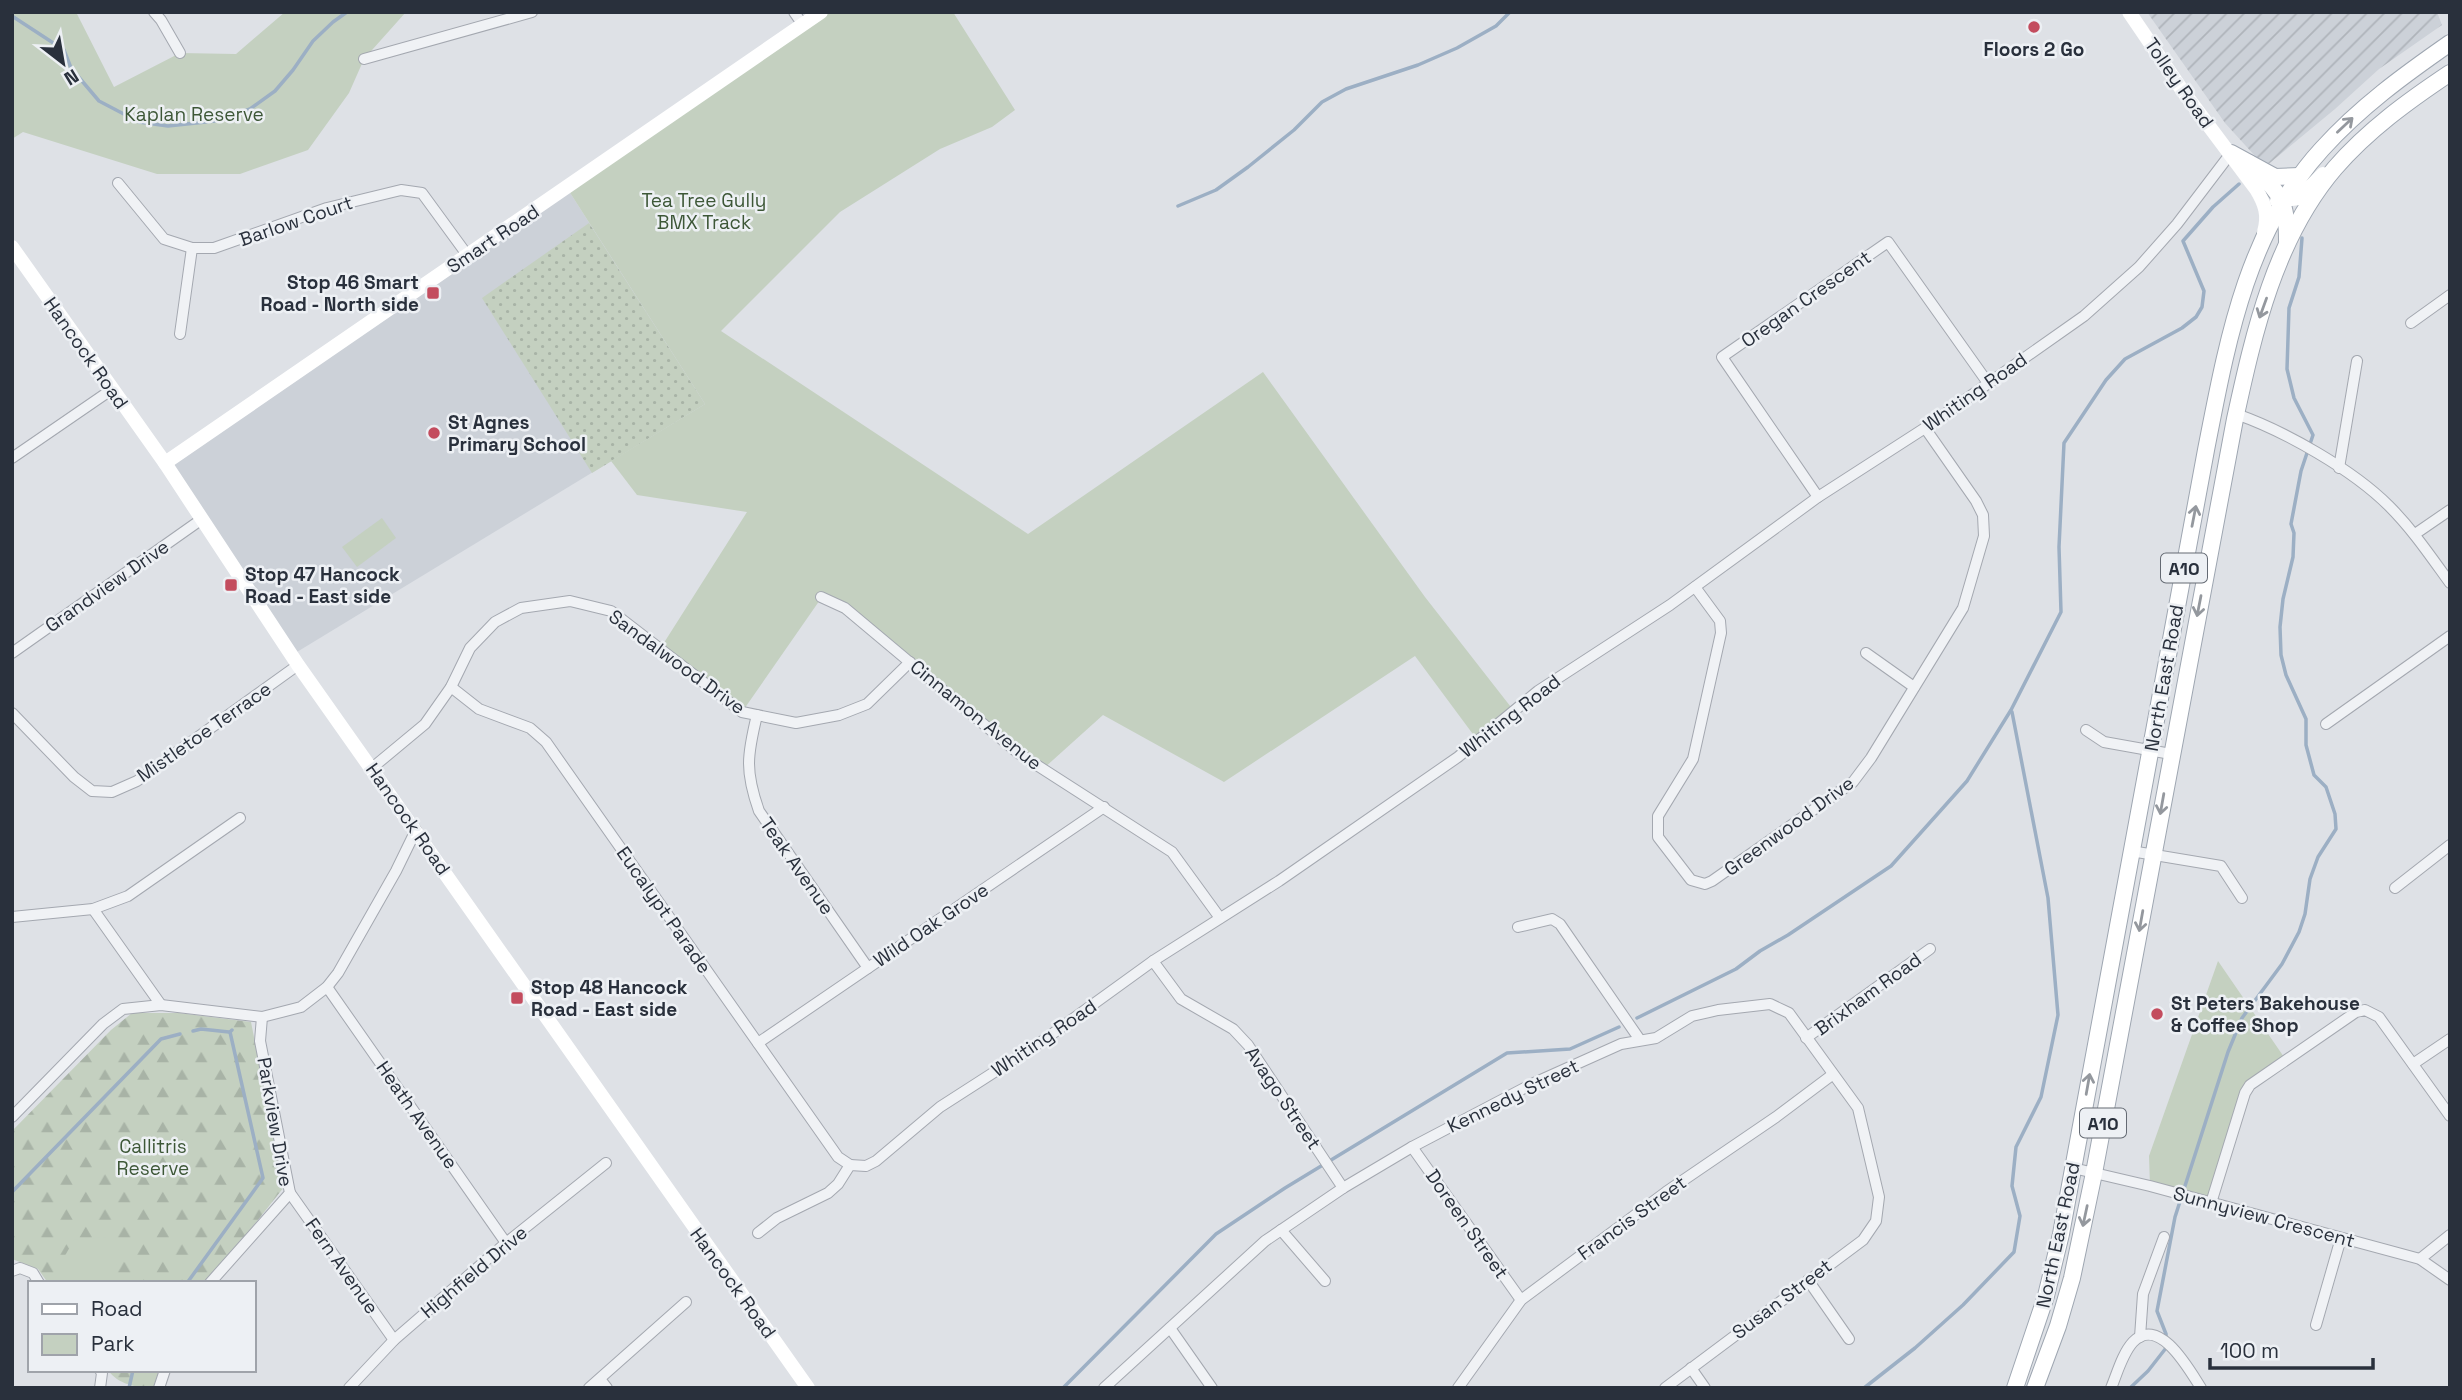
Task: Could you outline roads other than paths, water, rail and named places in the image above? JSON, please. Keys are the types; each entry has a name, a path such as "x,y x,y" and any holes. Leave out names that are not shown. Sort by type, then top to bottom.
{"main road":[{"name":"Smart Road","path":"165,463 468,256 799,18 821,12"},
{"name":"Tolley Road","path":"2129,12 2208,126 2256,189"},
{"name":"North East Road","path":"2015,1388 2046,1296 2061,1234 2206,450 2242,290 2262,240 2300,176 2335,135 2371,101 2450,43"},
{"name":"North East Road","path":"2035,1388 2072,1278 2236,414 2260,315 2287,244 2317,194 2344,159 2386,119 2450,72"},
{"path":"2231,153 2275,177 2300,176"},
{"path":"2256,189 2272,201 2283,202 2304,195 2318,178 2344,159"},
{"path":"2249,163 2283,202 2287,244"},
{"path":"2256,189 2265,204 2267,215 2262,240"},
{"name":"Hancock Road","path":"12,247 165,463 298,665 808,1388"},
{"path":"2206,450 2224,422 2236,414 2219,384"}],"street":[{"path":"154,12 180,53"},
{"path":"364,59 532,12"},
{"name":"Whiting Road","path":"850,1165 866,1166 876,1161 940,1107 1041,1042 1153,961 1279,881 1458,757 1538,691 1695,587 1818,497 1925,428 2084,316 2139,267 2177,224 2231,153"},
{"path":"118,183 164,239 192,248 180,334"},
{"name":"Barlow Court","path":"192,248 214,248 327,208 401,190 422,193 468,256"},
{"name":"Oregan Crescent","path":"1818,497 1722,357 1888,242 1987,383"},
{"path":"2411,323 2450,295"},
{"path":"2339,468 2357,360"},
{"path":"12,458 111,390"},
{"path":"2236,414 2302,445 2365,485 2415,534 2450,583"},
{"name":"Greenwood Drive","path":"1695,587 1720,621 1721,633 1693,759 1658,816 1658,837 1691,880 1705,884 1853,782 1871,758 1962,608 1984,536 1983,515 1925,428"},
{"path":"2415,534 2450,510"},
{"name":"Grandview Drive","path":"12,653 202,519"},
{"name":"Cinnamon Avenue","path":"821,597 845,608 1018,753 1172,852 1220,918"},
{"name":"Sandalwood Drive","path":"372,768 425,724 451,687 470,648 495,622 522,608 570,601 611,611 742,712 796,723 839,715 866,704 910,662"},
{"path":"2326,724 2450,636"},
{"path":"1866,653 1914,687"},
{"name":"Mistletoe Terrace","path":"12,713 74,778 92,790 112,792 137,781 298,665"},
{"name":"Eucalypt Parade","path":"451,687 479,709 530,727 546,742 838,1157 850,1165"},
{"name":"Teak Avenue","path":"757,715 749,749 749,783 759,811 869,968"},
{"path":"2086,730 2104,741 2171,754"},
{"name":"Wild Oak Grove","path":"758,1043 1104,807"},
{"path":"12,917 93,909 128,896 240,818"},
{"path":"12,1117 103,1024 123,1009 161,1005 262,1017 301,1007 327,987 348,955 416,830"},
{"path":"2395,888 2450,845"},
{"path":"2132,851 2221,866 2242,898"},
{"path":"93,909 161,1005"},
{"path":"1518,927 1552,919 1560,925 1640,1040"},
{"name":"Brixham Road","path":"1806,1038 1930,949"},
{"name":"Avago Street","path":"1153,961 1181,999 1233,1030 1248,1045 1343,1188"},
{"name":"Heath Avenue","path":"327,987 506,1243"},
{"name":"Kennedy Street","path":"1104,1388 1265,1241 1343,1188 1412,1147 1534,1083 1621,1044 1656,1038 1692,1016 1770,1004 1789,1013 1858,1108 1879,1197"},
{"path":"2211,1203 2245,1093 2250,1086 2356,1012 2365,1010 2379,1017 2450,1116"},
{"name":"Parkview Drive","path":"212,1281 290,1193 260,1041 262,1017"},
{"path":"2413,1064 2450,1039"},
{"name":"Francis Street","path":"1458,1388 1521,1300 1666,1192 1832,1075"},
{"name":"Doreen Street","path":"1412,1147 1521,1300"},
{"name":"Highfield Drive","path":"352,1387 394,1340 506,1243 606,1163"},
{"path":"758,1233 777,1218 828,1194 850,1165"},
{"name":"Sunnyview Crescent","path":"2073,1168 2420,1259 2450,1280"},
{"name":"Fern Avenue","path":"290,1193 394,1340"},
{"name":"Susan Street","path":"1665,1388 1863,1240 1876,1221 1879,1197"},
{"path":"1281,1230 1325,1281"},
{"path":"2420,1259 2450,1235"},
{"path":"2140,1337 2143,1294 2164,1237"},
{"path":"2316,1325 2341,1238"},
{"path":"16,1270 33,1273 38,1281"},
{"path":"1808,1280 1849,1339"},
{"path":"589,1388 685,1302"},
{"path":"1170,1328 1212,1388"},
{"path":"2111,1388 2130,1346 2140,1337 2148,1335 2166,1342 2201,1388"},
{"path":"1691,1368 1705,1388"},
{"path":"600,1379 607,1388"}],"waterway":[{"path":"12,16 64,50 71,68 99,101 139,122 168,126 215,121 250,109 275,91 313,41 347,12"},
{"path":"1178,206 1216,190 1248,167 1294,130 1322,102 1346,89 1418,65 1457,48 1496,26 1510,12"},
{"path":"1637,1018 1736,969 1891,866 1967,781 2011,710 2061,612 2059,547 2064,443 2106,380 2125,359 2182,328 2196,317 2202,307 2204,291 2183,241 2213,207 2239,184"},
{"path":"2130,1388 2166,1348 2166,1334 2157,1311 2175,1217 2228,1052 2242,1018 2282,964 2299,932 2305,914 2310,879 2318,857 2336,829 2335,814 2326,787 2314,775 2306,745 2306,719 2286,675 2281,655 2283,599 2293,557 2294,533 2291,524 2301,471 2313,435 2294,398 2287,369 2289,308 2299,277 2302,238"},
{"path":"1864,1388 1915,1348 1963,1305 2014,1252 2020,1216 2012,1186 2016,1147 2041,1097 2058,1015 2048,898 2012,712"},
{"path":"1063,1388 1216,1234 1285,1188 1507,1053 1570,1049 1619,1027"},
{"path":"193,1031 201,1029 229,1032"},
{"path":"188,1281 263,1178 230,1032 232,1030"},
{"path":"12,1192 161,1039 180,1034"},
{"path":"129,1388 133,1372"}],"place":[{"name":"Floors 2 Go","path":"2034,27"},
{"name":"Stop 46 Smart Road - North side","path":"433,293"},
{"name":"St Agnes Primary School","path":"434,433"},
{"name":"Stop 47 Hancock Road - East side","path":"231,585"},
{"name":"Stop 48 Hancock Road - East side","path":"517,998"},
{"name":"St Peters Bakehouse & Coffee Shop","path":"2157,1014"}],"park label":[{"name":"Kaplan Reserve","path":"194,114"},
{"name":"Tea Tree Gully BMX Track","path":"704,211"},
{"name":"Callitris Reserve","path":"153,1157"}]}
